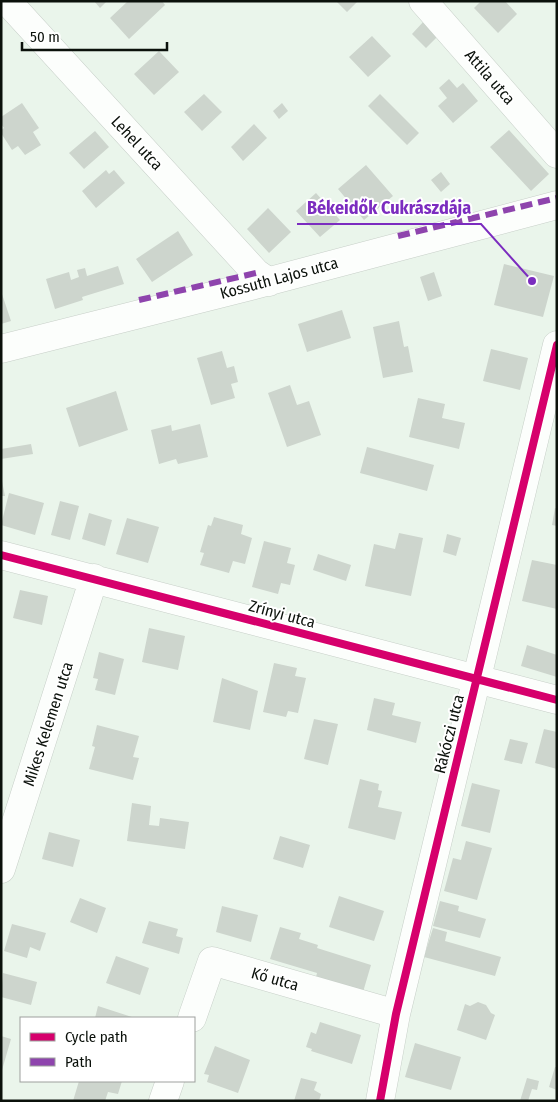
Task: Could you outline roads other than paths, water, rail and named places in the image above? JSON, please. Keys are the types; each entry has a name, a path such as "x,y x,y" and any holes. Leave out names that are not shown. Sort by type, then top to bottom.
{"street":[{"name":"Lehel utca","path":"7,1 256,273 269,282"},
{"name":"Attila utca","path":"423,1 557,154"},
{"name":"Kossuth Lajos utca","path":"1,349 269,282 557,205"},
{"name":"Rákóczi utca","path":"380,1101 396,1014 557,345"},
{"name":"Zrínyi utca","path":"1,555 557,700"},
{"name":"Mikes Kelemen utca","path":"1,869 94,578"},
{"name":"Kő utca","path":"192,1017 212,960 396,1014"},
{"path":"163,1101 170,1082"}],"place":[{"name":"Békeidők Cukrászdája","path":"532,281"}]}
